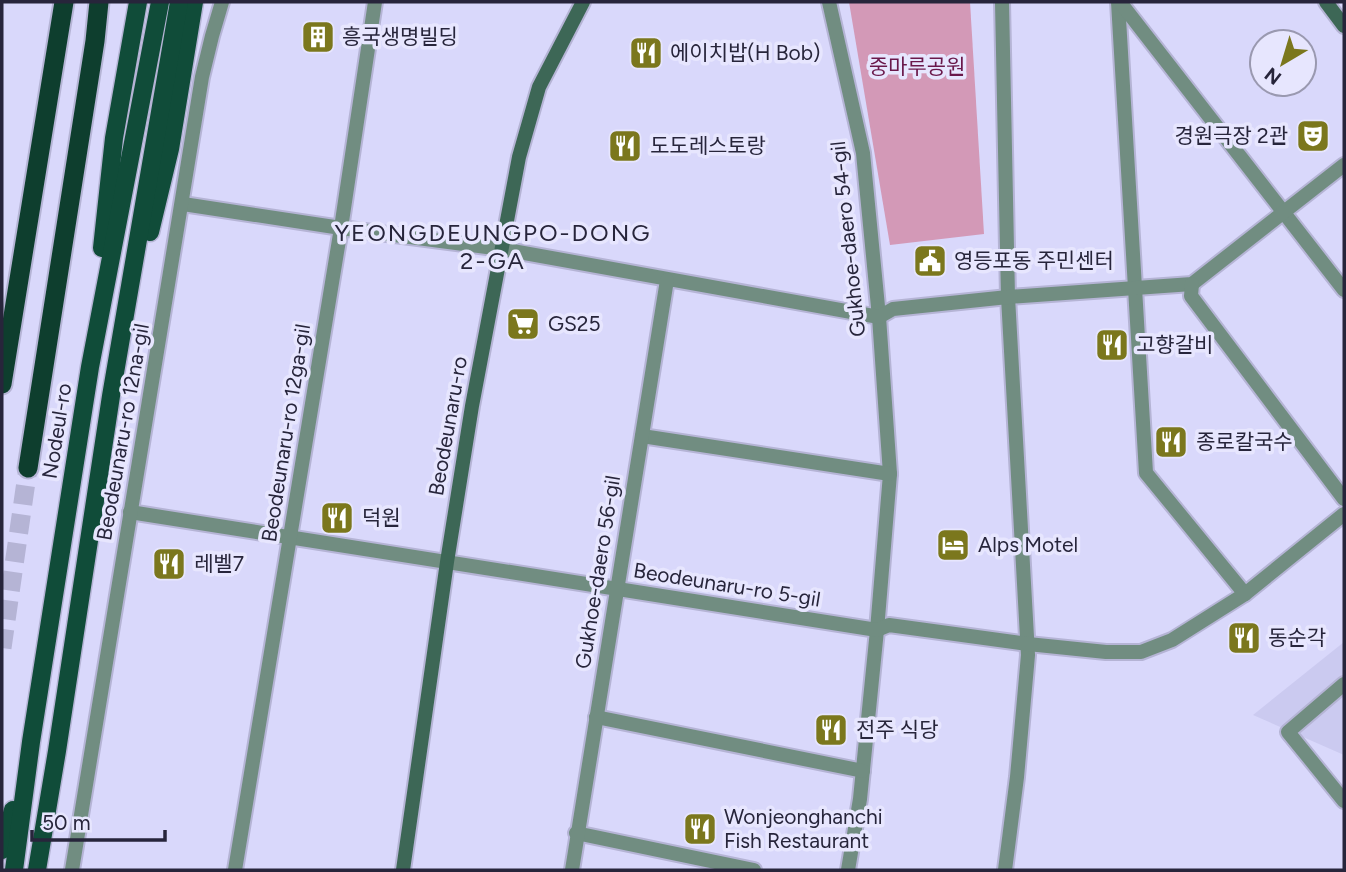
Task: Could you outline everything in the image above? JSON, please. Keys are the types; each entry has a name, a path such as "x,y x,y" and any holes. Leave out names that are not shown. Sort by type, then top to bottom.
{"highway":[{"path":"2,384 64,2"},
{"path":"28,468 99,2"}],"main road":[{"path":"90,367 114,138 138,2"},
{"name":"Nodeul-ro","path":"14,870 90,367 159,2"},
{"path":"37,870 111,396 179,2"},
{"path":"111,396 170,149 194,2"},
{"name":"Beodeunaru-ro","path":"403,870 472,406 519,157 539,87 583,2"},
{"path":"1326,2 1344,26"},
{"path":"2,850 32,742"},
{"path":"45,823 45,870"}],"street":[{"name":"Beodeunaru-ro 12na-gil","path":"72,870 202,77 222,2"},
{"name":"Beodeunaru-ro 12ga-gil","path":"235,870 341,228 375,2"},
{"name":"Gukhoe-daero 54-gil","path":"829,2 863,153 879,317 890,474 863,771 848,870"},
{"path":"1002,2 1008,297 1028,644 1017,777 1005,870"},
{"path":"1119,2 1344,289"},
{"path":"1119,2 1146,473 1245,594"},
{"path":"183,204 502,249 879,317 893,309 1008,297 1192,284 1344,165"},
{"name":"Gukhoe-daero 56-gil","path":"572,870 667,280"},
{"path":"1192,284 1191,296 1344,499"},
{"path":"642,436 890,474"},
{"name":"Beodeunaru-ro 5-gil","path":"130,512 877,630 889,625 1106,652 1142,652 1172,640 1245,594 1344,514"},
{"path":"1341,692 1288,732 1344,801"},
{"path":"596,717 863,771"},
{"path":"576,833 754,870"}],"shaded area":[{"path":"1344,642 1344,755 1253,715"}],"green space":[{"name":"중마루공원","path":"849,2 970,2 984,234 890,245"}],"tunnel":[{"path":"2,648 28,468"}],"place":[{"name":"흥국생명빌딩","path":"318,37"},
{"name":"에이치밥(H Bob)","path":"646,53"},
{"name":"경원극장 2관","path":"1313,136"},
{"name":"도도레스토랑","path":"625,146"},
{"name":"영등포동 주민센터","path":"930,261"},
{"name":"GS25","path":"523,324"},
{"name":"고향갈비","path":"1112,345"},
{"name":"종로칼국수","path":"1171,442"},
{"name":"덕원","path":"337,518"},
{"name":"Alps Motel","path":"953,545"},
{"name":"레벨7","path":"169,564"},
{"name":"동순각","path":"1244,638"},
{"name":"전주 식당","path":"831,730"},
{"name":"Wonjeonghanchi Fish Restaurant","path":"700,829"}],"district":[{"name":"YEONGDEUNGPO-DONG 2-GA","path":"493,247"}]}
